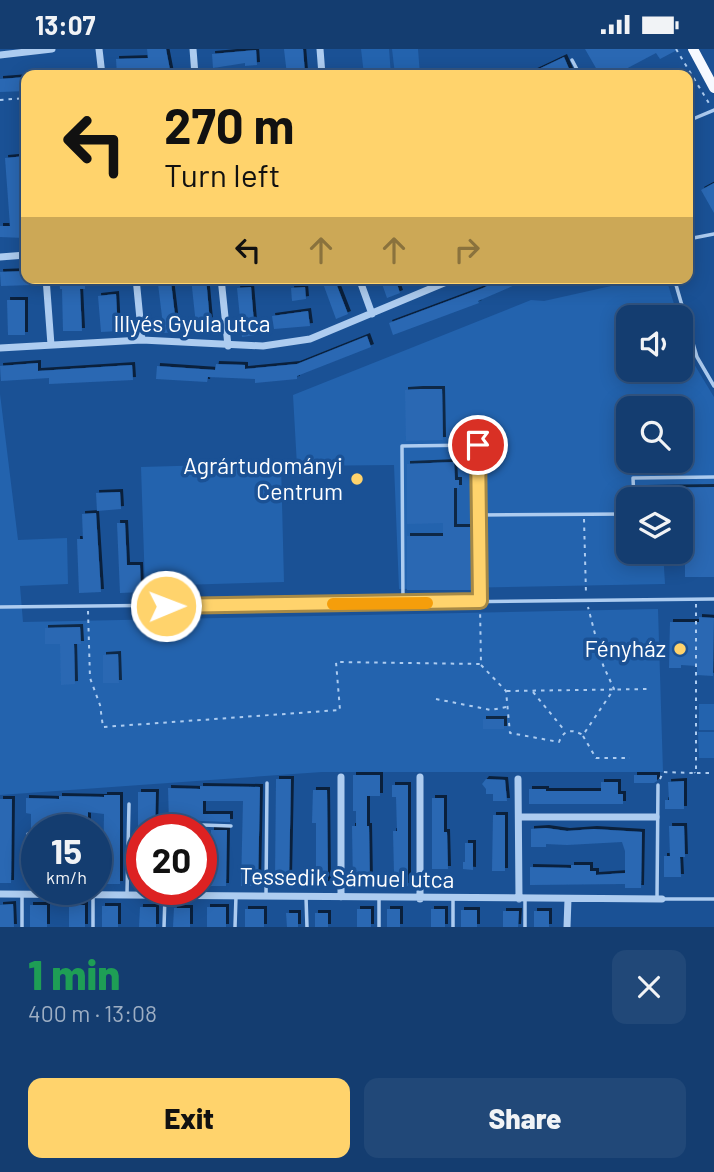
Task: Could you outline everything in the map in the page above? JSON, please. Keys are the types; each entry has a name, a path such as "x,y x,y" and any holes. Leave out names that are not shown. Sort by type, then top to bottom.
{"main road":[{"path":"693,49 714,88"}],"street":[{"path":"0,55 52,49"},
{"path":"99,49 101,70"},
{"path":"193,49 195,70"},
{"path":"320,49 322,70"},
{"path":"0,257 21,255"},
{"path":"46,284 51,345"},
{"path":"137,284 142,340"},
{"path":"222,284 228,346"},
{"path":"361,284 372,314"},
{"name":"Illyés Gyula utca","path":"0,348 142,340 263,346 310,339 442,284"},
{"path":"341,777 341,897"},
{"path":"420,899 421,777"},
{"path":"517,779 522,899"},
{"path":"519,817 656,817"},
{"name":"Tessedik Sámuel utca","path":"0,894 21,894"},
{"name":"Tessedik Sámuel utca","path":"217,894 420,899 660,899"},
{"path":"567,927 568,899"}],"lane":[{"path":"572,60 577,70"},
{"path":"693,119 714,110"},
{"path":"693,238 714,234"},
{"path":"676,284 697,357 714,386"},
{"path":"403,603 402,446 478,445 480,601"},
{"path":"633,487 633,478 714,477"},
{"path":"478,515 616,514"},
{"path":"0,607 714,599"},
{"path":"266,897 267,783"},
{"path":"658,785 656,817 660,899 714,899"},
{"path":"129,804 129,814"},
{"path":"217,826 231,826"},
{"path":"235,927 236,896"},
{"path":"306,897 307,927"},
{"path":"379,898 379,927"},
{"path":"453,899 453,927"},
{"path":"522,899 525,927"},
{"path":"22,905 22,927"},
{"path":"93,905 93,927"},
{"path":"164,927 165,905"}],"path":[{"path":"676,49 689,70"},
{"path":"693,76 714,110"},
{"path":"0,100 21,98"},
{"path":"584,514 586,601 603,665 614,689"},
{"path":"696,600 696,773"},
{"path":"480,601 481,664 506,691 510,733 559,741 566,732 572,730 583,735 596,758 630,758"},
{"path":"88,607 90,678 100,705 103,727 340,710 336,662 481,664"},
{"path":"583,735 614,689"},
{"path":"506,691 651,689"},
{"path":"532,691 566,732"},
{"path":"436,699 491,710 507,707"},
{"path":"658,785 663,772 692,770 696,773 714,773"}],"shaded area":[{"path":"361,49 389,49 391,70 363,70"},
{"path":"392,49 418,49 420,70 394,70"},
{"path":"620,284 668,284 674,305 616,305 616,382 693,382 693,362 714,397 714,525 693,526 693,487 616,487 616,564 664,564 665,584 399,589 394,465 297,466 293,395 531,300 544,301"},
{"path":"0,394 18,540 67,538 68,584 20,586 23,622 658,609 663,772 322,772 0,795"},
{"path":"281,463 284,582 145,586 141,467"},
{"path":"699,704 714,704 714,730 699,730"},
{"path":"698,732 714,732 714,758 699,758"}],"building":[{"path":"147,49 166,49 170,70 117,70 116,59 148,58"},
{"path":"284,49 303,49 305,70 286,70"},
{"path":"585,49 679,49 660,59 656,53 624,70 597,70"},
{"path":"256,50 257,65 245,66 245,63 213,68 212,54"},
{"path":"564,57 570,70 537,70"},
{"path":"21,77 21,91 0,92 0,79"},
{"path":"21,156 21,238 0,237 0,226 10,226 5,158"},
{"path":"714,183 714,213 701,190"},
{"path":"21,271 21,284 32,285 1,286 0,272"},
{"path":"60,284 85,284 85,289 80,289 82,331 63,331"},
{"path":"158,284 171,284 177,332 164,333"},
{"path":"192,284 207,284 211,333 197,334"},
{"path":"323,284 336,284 348,314 336,319"},
{"path":"382,284 397,284 400,293 387,298"},
{"path":"491,284 515,285 478,301 479,303 393,335 389,323"},
{"path":"251,287 255,335 242,337 237,288"},
{"path":"305,287 306,299 292,301 291,288"},
{"path":"116,294 118,331 101,332 98,296"},
{"path":"7,300 25,300 25,335 8,335"},
{"path":"308,311 310,326 274,329 272,316"},
{"path":"367,336 371,347 297,376 297,379 255,383 255,379 208,377 207,382 156,379 157,366 215,370 216,364 245,365 245,369 297,364"},
{"path":"38,363 38,371 132,365 133,380 49,384 49,378 1,381 0,366"},
{"path":"442,389 443,440 406,441 405,390"},
{"path":"475,432 476,440 456,441 456,433"},
{"path":"454,462 455,480 459,480 459,488 454,488 454,527 472,527 474,531 474,590 407,590 407,536 443,536 443,523 407,524 407,464"},
{"path":"693,487 714,487 714,577 685,577 685,564 693,564"},
{"path":"120,492 121,509 97,511 96,493"},
{"path":"96,513 101,592 79,593 77,539 83,539 82,514"},
{"path":"117,523 125,523 127,565 140,565 141,592 120,593"},
{"path":"699,617 714,618 713,676 697,675 697,666 681,665 681,668 669,668 670,622 699,622"},
{"path":"80,627 81,644 74,644 75,684 61,685 60,644 45,644 45,628"},
{"path":"118,654 119,683 103,683 103,655"},
{"path":"483,719 504,719 504,729 483,729"},
{"path":"353,775 380,775 380,796 367,796 370,885 353,885 352,826 356,826 356,811 353,811"},
{"path":"634,775 657,775 657,781 634,783"},
{"path":"276,779 291,779 289,880 275,880"},
{"path":"486,779 505,780 507,801 493,801 493,794 486,794 482,784"},
{"path":"684,781 684,809 665,809 665,800 669,800 668,782"},
{"path":"601,782 618,782 618,794 623,794 623,804 529,804 529,789 601,791"},
{"path":"392,785 408,785 408,886 392,886 393,831 397,831 396,797 392,797"},
{"path":"200,786 260,787 258,886 241,886 243,801 203,801 203,814 169,814 168,788 200,789"},
{"path":"313,790 327,790 328,884 310,885 308,881 310,872 316,872 316,823 312,823"},
{"path":"138,792 156,792 155,814 138,814"},
{"path":"120,795 120,884 112,884 112,814 26,813 26,798"},
{"path":"432,798 444,798 448,869 432,869"},
{"path":"0,799 12,799 11,883 0,883"},
{"path":"217,814 230,814 230,822 217,822"},
{"path":"493,815 505,815 505,871 492,871"},
{"path":"669,826 684,826 685,857 680,857 681,877 664,877 664,856 670,856"},
{"path":"531,829 567,831 594,829 642,832 641,888 625,888 625,884 530,885 530,867 571,868 571,865 590,865 590,871 596,871 596,875 625,873 625,851 622,842 546,844 546,847 531,847"},
{"path":"217,830 227,830 226,886 217,886"},
{"path":"465,843 473,843 473,870 463,869"},
{"path":"13,904 14,927 0,927 0,905"},
{"path":"30,905 47,905 47,927 30,927"},
{"path":"69,905 85,905 85,927 69,927"},
{"path":"102,906 118,906 118,927 102,927"},
{"path":"140,907 156,907 156,927 139,927"},
{"path":"207,907 226,907 226,927 207,927"},
{"path":"174,908 190,908 190,927 173,927"},
{"path":"245,909 264,909 264,927 245,927"},
{"path":"357,909 371,909 371,927 357,927"},
{"path":"387,909 400,909 400,927 387,927"},
{"path":"431,909 445,909 445,927 431,927"},
{"path":"461,910 477,910 477,927 461,927"},
{"path":"503,911 519,911 518,927 503,927"},
{"path":"534,911 549,911 549,927 534,927"},
{"path":"286,913 298,913 298,927 287,927"},
{"path":"315,913 328,913 328,927 315,927"}],"slow traffic":[{"path":"333,604 427,603"}],"place":[{"name":"Agrártudományi Centrum","path":"357,479"},
{"name":"Fényház","path":"680,649"}],"route":[{"path":"166,606 480,601 478,445"}]}
